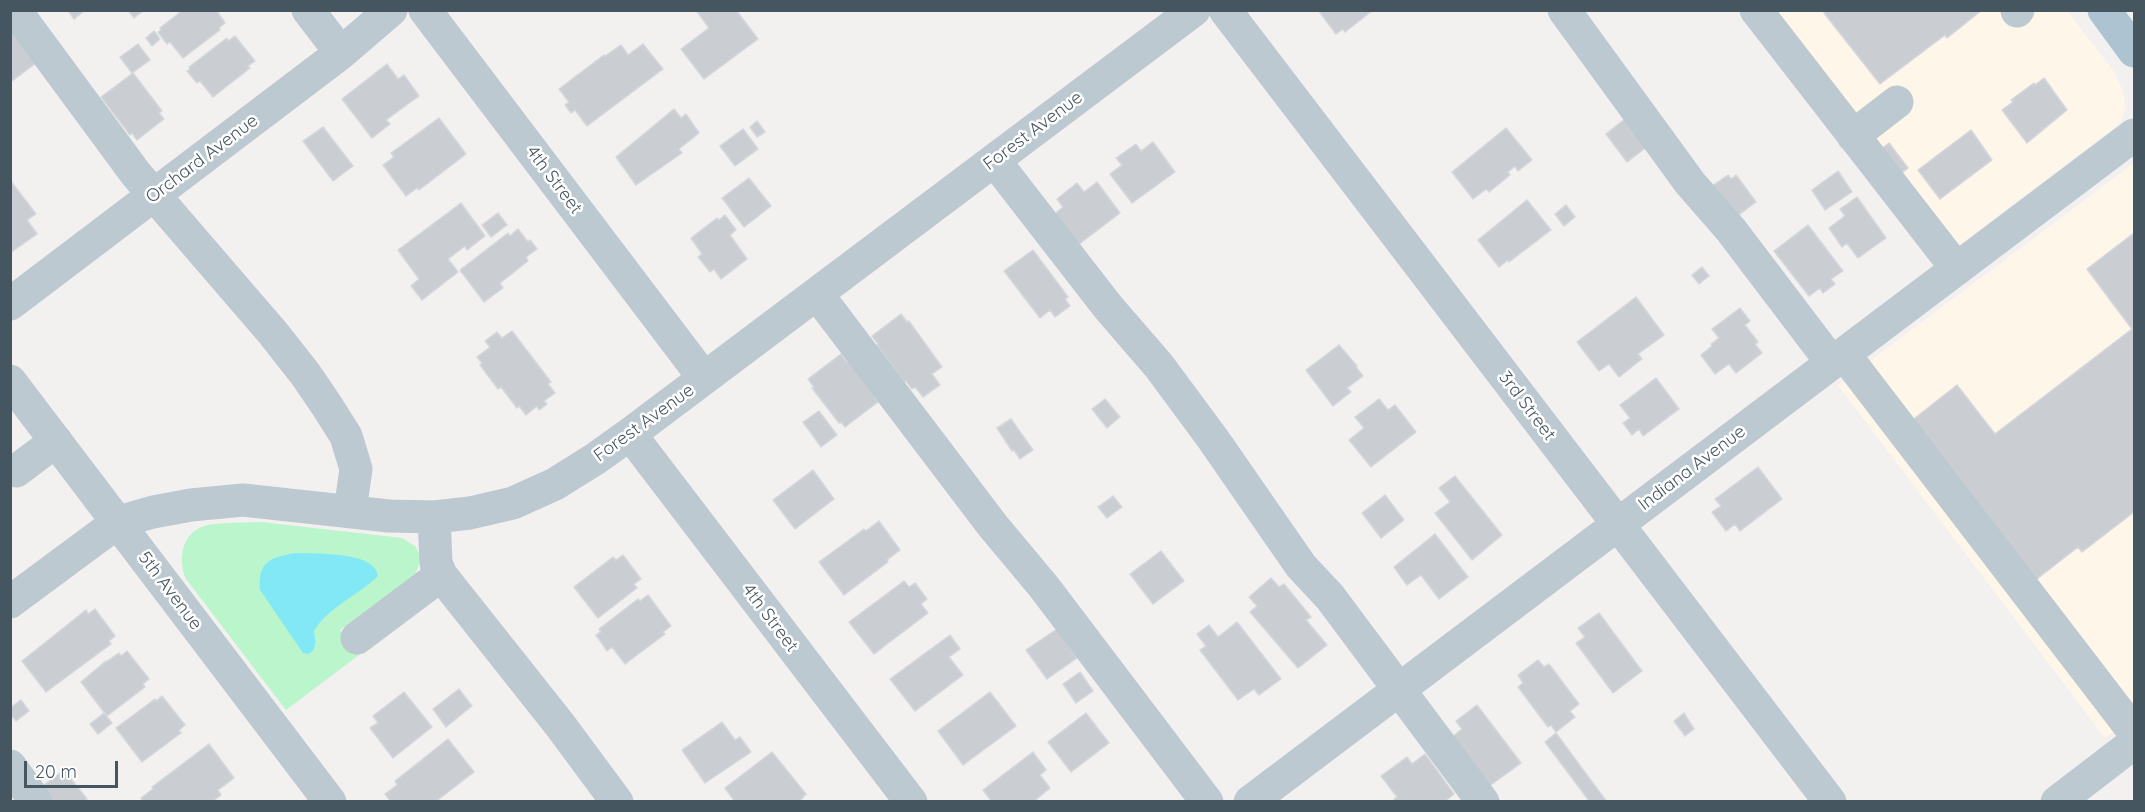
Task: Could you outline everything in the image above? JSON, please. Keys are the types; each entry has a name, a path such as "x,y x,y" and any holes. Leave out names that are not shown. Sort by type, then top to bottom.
{"main road":[{"path":"2104,10 2134,51"}],"street":[{"path":"15,10 154,195 273,333 327,406 345,436 356,469 350,511"},
{"path":"308,10 341,53"},
{"name":"Orchard Avenue","path":"10,304 341,53 391,10"},
{"name":"4th Street","path":"425,10 704,378"},
{"name":"Forest Avenue","path":"10,602 118,522 153,512 191,505 243,500 389,516 434,518 470,513 513,503 555,484 630,434 1194,10"},
{"name":"3rd Street","path":"1225,10 1830,801"},
{"path":"1564,10 1690,183 1838,359 2134,732"},
{"path":"1756,10 1957,269"},
{"path":"1853,136 1897,102"},
{"name":"Indiana Avenue","path":"1250,801 2134,135"},
{"path":"994,160 1108,307 1159,366 1301,566 1330,597 1483,801"},
{"path":"817,294 993,526 1051,596 1207,801"},
{"name":"5th Avenue","path":"10,381 330,801"},
{"name":"4th Street","path":"630,434 911,801"},
{"path":"16,471 56,441"},
{"path":"434,518 436,563 441,575 617,801"},
{"path":"357,638 441,575"},
{"path":"2057,801 2134,743"},
{"path":"10,766 36,801"}],"shaded area":[{"path":"1767,11 2067,11 2113,70 2122,89 2125,111 2121,121 2114,128 1957,247"},
{"path":"2134,163 2134,716 2105,738 1838,385"}],"green space":[{"path":"261,522 402,538 415,546 420,557 414,575 340,630 359,655 286,710 186,579 183,571 184,546 192,533 199,528 221,523"}],"water":[{"path":"296,553 330,554 356,558 367,562 378,576 320,622 314,631 315,647 308,654 303,653 260,590 261,573 268,562 280,556"}],"building":[{"path":"68,10 85,10 74,19"},
{"path":"128,10 144,10 134,18"},
{"path":"183,10 216,10 225,23 219,28 220,30 183,58 170,42 167,44 158,32"},
{"path":"696,10 736,10 758,39 704,79 681,49 709,28"},
{"path":"1318,10 1373,10 1345,32 1343,29 1336,34"},
{"path":"1827,10 1982,10 1947,38 1945,35 1880,84 1824,13"},
{"path":"154,31 160,39 152,46 146,38"},
{"path":"14,32 36,63 12,81 10,78 10,35"},
{"path":"235,36 255,61 248,66 250,68 213,97 200,81 197,83 187,71 189,67 227,38 228,41"},
{"path":"138,44 150,60 132,73 120,57"},
{"path":"643,44 663,69 587,126 575,110 571,113 565,105 569,102 559,89 621,45 628,55"},
{"path":"387,64 398,79 404,75 419,96 386,120 390,124 372,138 342,99"},
{"path":"133,73 162,111 159,113 164,119 137,140 132,133 130,135 101,97"},
{"path":"2044,78 2067,110 2027,143 2002,110 2013,102 2011,100"},
{"path":"674,109 681,118 686,114 699,133 679,149 682,153 636,185 616,157"},
{"path":"439,118 466,154 419,190 417,188 406,196 383,165 394,157 391,153"},
{"path":"1626,118 1648,146 1627,162 1606,134"},
{"path":"757,121 765,132 757,137 750,127"},
{"path":"323,127 353,166 333,181 303,141"},
{"path":"1506,128 1532,160 1518,171 1515,166 1508,172 1510,175 1489,192 1486,189 1473,199 1452,172"},
{"path":"743,129 758,149 735,166 720,146"},
{"path":"1971,130 1992,160 1940,199 1918,170"},
{"path":"1153,142 1175,172 1132,203 1110,174 1122,165 1116,158 1136,144 1141,151"},
{"path":"1889,143 1908,168 1899,175 1880,150"},
{"path":"1838,171 1852,192 1825,210 1812,190"},
{"path":"1728,175 1731,179 1736,175 1756,202 1736,217 1712,186"},
{"path":"749,178 771,206 744,227 722,198"},
{"path":"10,180 36,214 27,220 37,234 10,253"},
{"path":"1097,182 1120,213 1074,248 1051,217 1063,207 1057,199 1077,183 1084,192"},
{"path":"1857,197 1886,238 1858,258 1847,243 1842,247 1829,228 1845,216 1840,209"},
{"path":"1527,200 1551,230 1499,267 1478,240"},
{"path":"461,203 485,236 467,250 465,246 448,259 458,272 422,300 411,286 419,279 398,250"},
{"path":"1566,205 1575,217 1564,226 1555,214"},
{"path":"498,213 507,225 491,237 482,225"},
{"path":"725,215 736,230 730,235 747,259 721,279 714,269 710,272 698,257 702,254 691,238 717,218 719,220"},
{"path":"1808,225 1843,271 1831,279 1835,284 1823,293 1820,288 1809,296 1774,251"},
{"path":"518,229 537,249 526,257 528,261 500,283 503,288 484,302 460,270 508,233 510,236"},
{"path":"2134,233 2134,512 2082,552 2078,547 2033,582 1910,422 1957,385 1995,434 2132,329 2087,269"},
{"path":"1033,250 1068,297 1065,299 1070,306 1055,317 1050,310 1040,318 1004,271"},
{"path":"1702,267 1709,276 1699,284 1692,275"},
{"path":"1636,297 1664,335 1638,354 1642,359 1619,377 1609,364 1599,371 1577,342"},
{"path":"1740,308 1750,321 1745,325 1758,342 1755,344 1762,353 1736,373 1729,364 1715,374 1701,355 1719,338 1712,329"},
{"path":"901,314 907,322 909,321 942,367 932,374 940,385 923,397 915,387 912,389 906,381 904,382 872,336"},
{"path":"512,331 551,382 548,384 555,393 544,401 547,404 539,410 537,406 526,415 519,406 517,408 501,387 498,389 480,365 482,363 477,357 490,347 485,341 497,332 502,338"},
{"path":"1339,345 1363,376 1347,388 1351,392 1333,406 1306,370"},
{"path":"841,354 847,362 849,360 878,402 845,427 841,422 839,423 812,388 814,387 808,379"},
{"path":"1656,378 1679,409 1643,436 1639,429 1632,435 1623,423 1630,418 1620,405"},
{"path":"1105,399 1120,417 1107,428 1092,409"},
{"path":"1379,399 1388,410 1395,405 1416,432 1371,467 1349,440 1364,428 1355,417"},
{"path":"819,411 837,435 821,447 803,422"},
{"path":"1011,419 1033,450 1020,459 997,428"},
{"path":"1758,467 1782,499 1740,531 1735,524 1726,531 1712,512 1721,506 1715,499"},
{"path":"813,470 834,499 795,529 773,500"},
{"path":"1455,476 1502,535 1472,560 1435,513 1450,502 1439,488"},
{"path":"1385,495 1404,520 1381,538 1362,513"},
{"path":"1113,496 1122,507 1107,518 1098,507"},
{"path":"879,521 900,550 887,560 888,562 844,595 819,562 864,529 866,531"},
{"path":"1435,534 1468,577 1439,599 1421,575 1407,585 1394,567"},
{"path":"1161,551 1184,581 1153,604 1130,574"},
{"path":"623,555 641,579 634,584 637,588 598,618 574,587 613,557 616,560"},
{"path":"1271,578 1279,587 1284,584 1311,617 1306,620 1327,645 1298,668 1250,612 1257,606 1249,597"},
{"path":"904,581 909,587 915,583 927,599 921,604 928,613 874,654 849,622"},
{"path":"648,595 671,626 663,632 665,634 625,664 612,647 607,651 596,635 601,632 599,629 638,599 640,601"},
{"path":"95,609 115,636 109,641 111,644 46,692 22,661 86,610 88,614"},
{"path":"1599,613 1642,671 1613,693 1576,643 1585,637 1578,628"},
{"path":"1237,622 1281,679 1259,695 1254,689 1238,700 1200,650 1206,646 1197,634 1209,625 1218,637"},
{"path":"1057,629 1077,658 1047,679 1026,650"},
{"path":"950,635 960,649 949,657 963,675 915,711 890,679"},
{"path":"127,651 149,679 143,684 145,687 107,716 81,682 106,661 119,653 121,656"},
{"path":"1538,660 1544,667 1549,664 1579,704 1570,711 1575,717 1556,732 1551,725 1548,727 1518,687 1523,683 1518,675"},
{"path":"1080,672 1093,691 1076,703 1063,684"},
{"path":"459,689 472,706 446,727 433,709"},
{"path":"404,692 432,727 393,758 370,728 378,723 373,716"},
{"path":"990,692 1016,726 963,765 938,731"},
{"path":"162,696 185,725 179,730 181,733 142,762 116,728"},
{"path":"21,700 29,711 16,721 10,714 10,708"},
{"path":"1477,705 1521,763 1488,787 1451,738 1462,729 1456,721"},
{"path":"104,713 112,723 98,734 90,724"},
{"path":"1086,713 1109,743 1071,772 1048,742"},
{"path":"1684,713 1694,729 1685,736 1674,721"},
{"path":"722,722 735,740 740,737 751,752 705,783 682,750"},
{"path":"1556,733 1607,802 1590,802 1545,742"},
{"path":"448,739 474,772 435,802 391,802 385,794 397,785 395,781"},
{"path":"209,744 234,778 218,790 221,795 212,802 143,802 141,798 153,789 152,787"},
{"path":"772,752 806,794 799,802 735,802 725,788"},
{"path":"1033,752 1046,770 1040,775 1050,788 1033,802 992,802 983,790"},
{"path":"1425,754 1454,794 1444,802 1396,802 1394,799 1397,797 1381,776 1407,757 1412,764"},
{"path":"64,770 87,799 84,802 50,802 40,788"}]}
